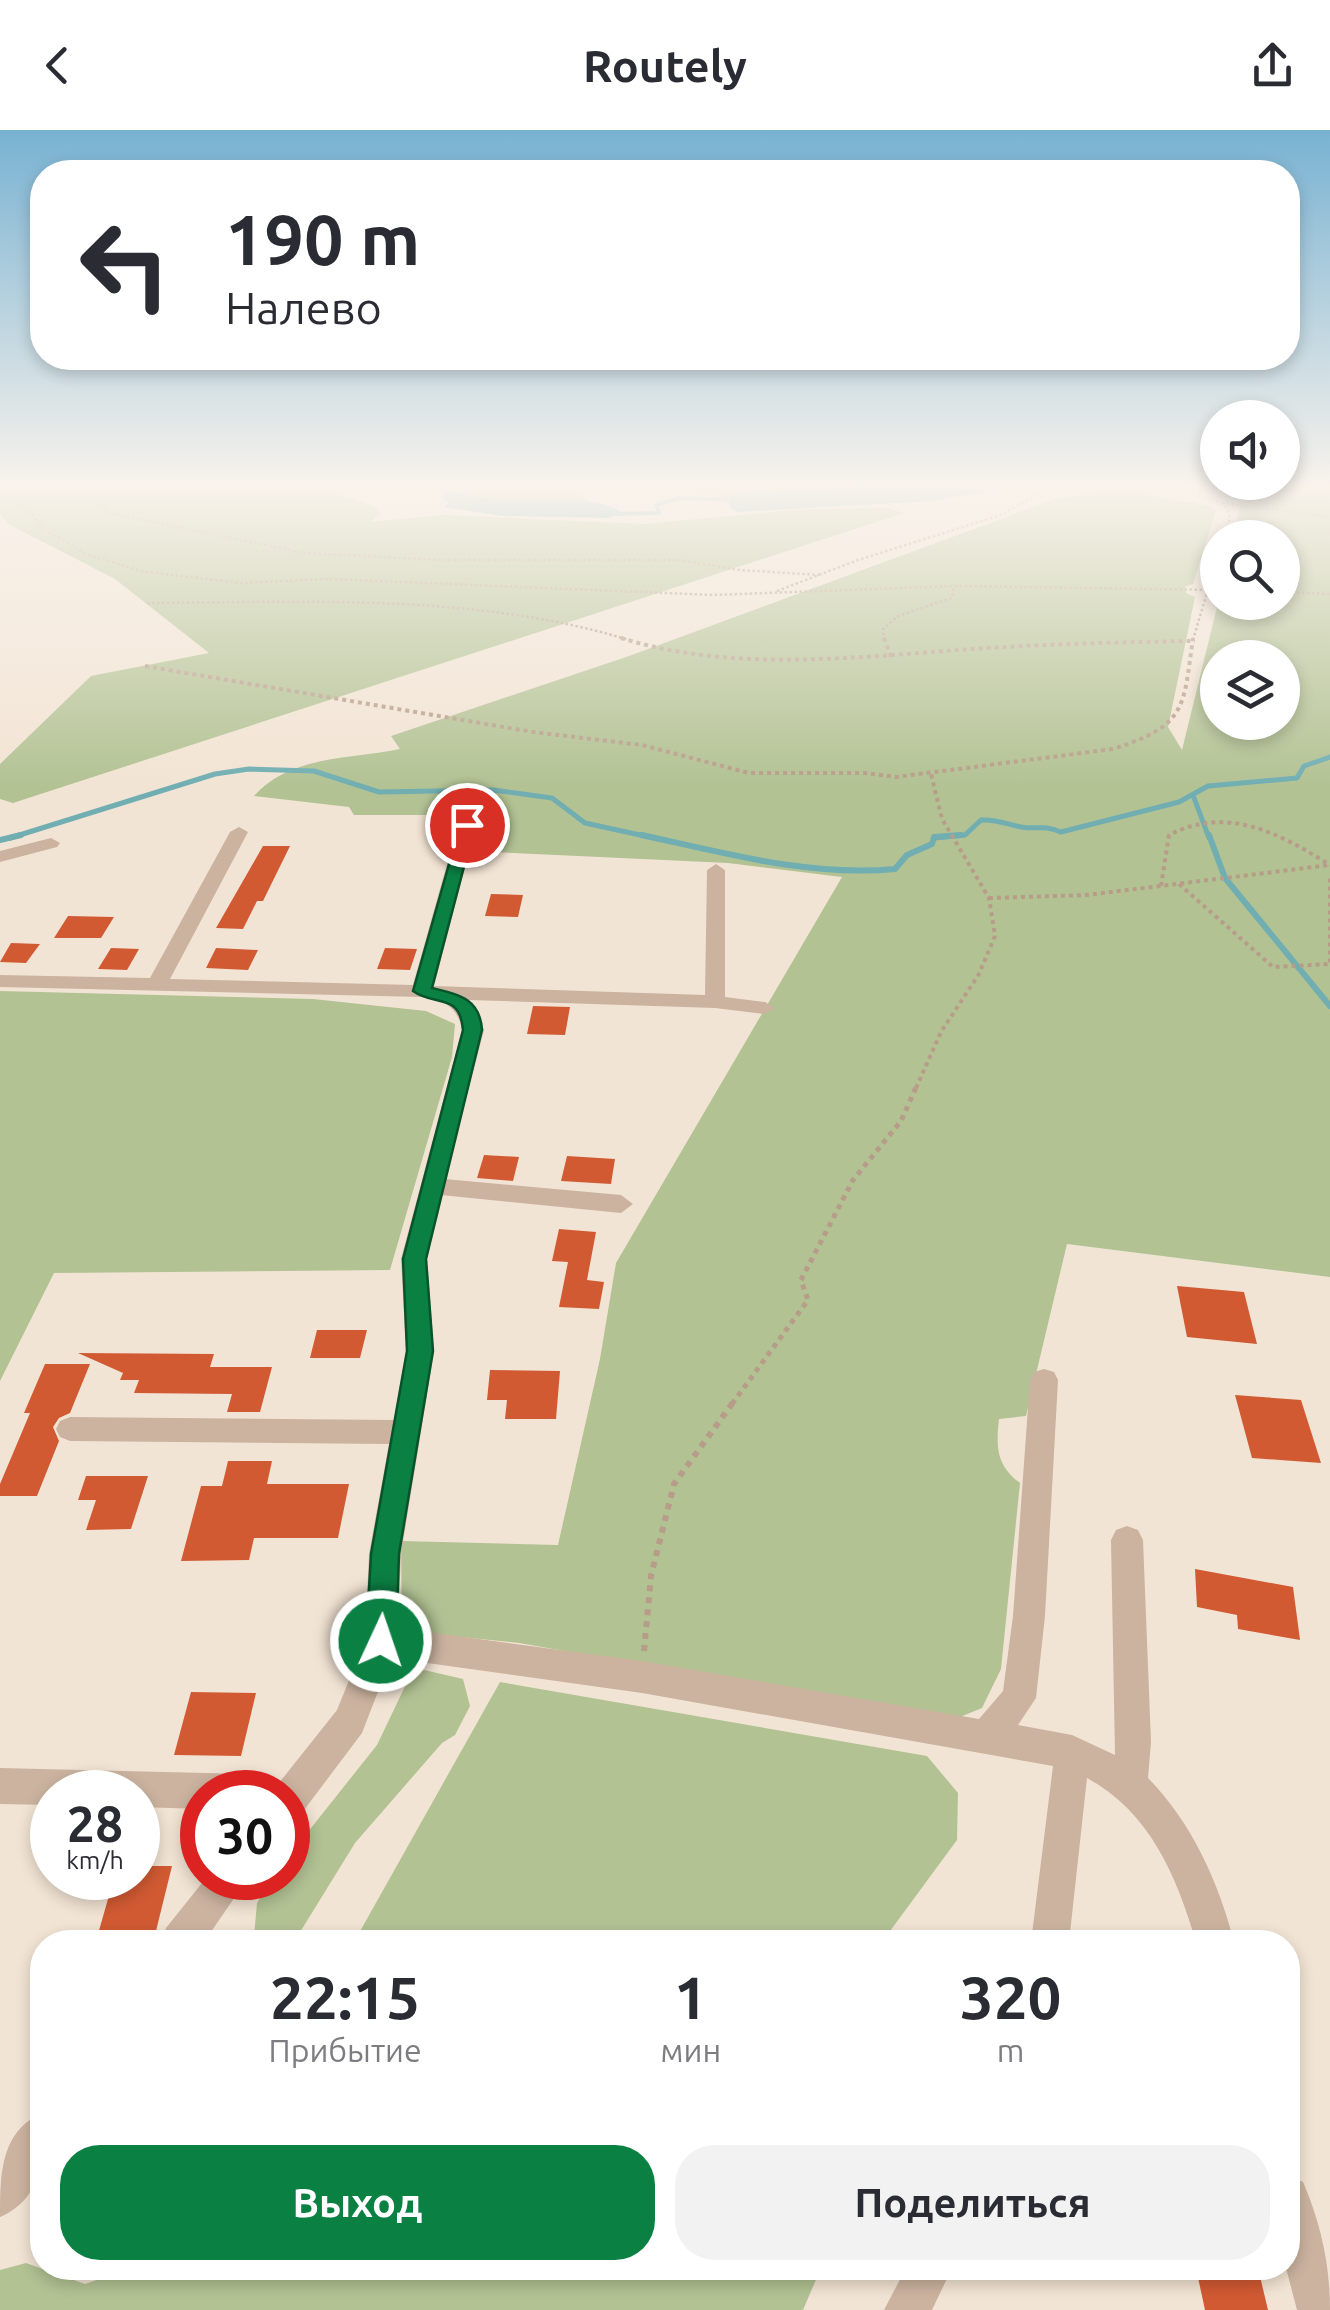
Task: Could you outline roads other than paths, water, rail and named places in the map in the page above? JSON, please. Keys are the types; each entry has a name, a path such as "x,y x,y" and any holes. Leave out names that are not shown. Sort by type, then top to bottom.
{"street":[{"path":"430,992 467,825"},
{"path":"158,983 239,832"},
{"path":"0,858 51,843"},
{"path":"714,1002 716,870"},
{"path":"0,981 714,1002 765,1008"},
{"path":"310,1771 350,1722 381,1641 385,1554 420,1351 414,1259 472,1030 471,1014 459,1000 430,992"},
{"path":"430,1186 621,1204"},
{"path":"987,1735 1018,1698 1029,1616 1044,1380"},
{"path":"70,1429 406,1432"},
{"path":"1126,1540 1134,1742 1130,1784"},
{"path":"381,1641 642,1678 1072,1752 1130,1784 1171,1832 1200,1890 1212,1930"},
{"path":"1051,1930 1072,1752"},
{"path":"0,1786 180,1790"},
{"path":"189,1930 213,1900"},
{"path":"0,2195 30,2151"},
{"path":"1300,2239 1320,2310"},
{"path":"907,2310 923,2280"}],"waterway":[{"path":"934,838 965,835 981,820 1061,832 1179,802 1208,786 1297,778 1304,766 1330,757"},
{"path":"15,836 215,774 249,769 314,771 379,792 493,790 552,798 585,823 654,838"},
{"path":"1193,795 1209,838"},
{"path":"15,836 21,835"},
{"path":"642,835 767,862 863,871 895,869 907,855 932,844 934,837 961,835"},
{"path":"1209,835 1225,878 1330,1006"},
{"path":"0,840 15,836"},
{"path":"10,838 15,836"}]}
